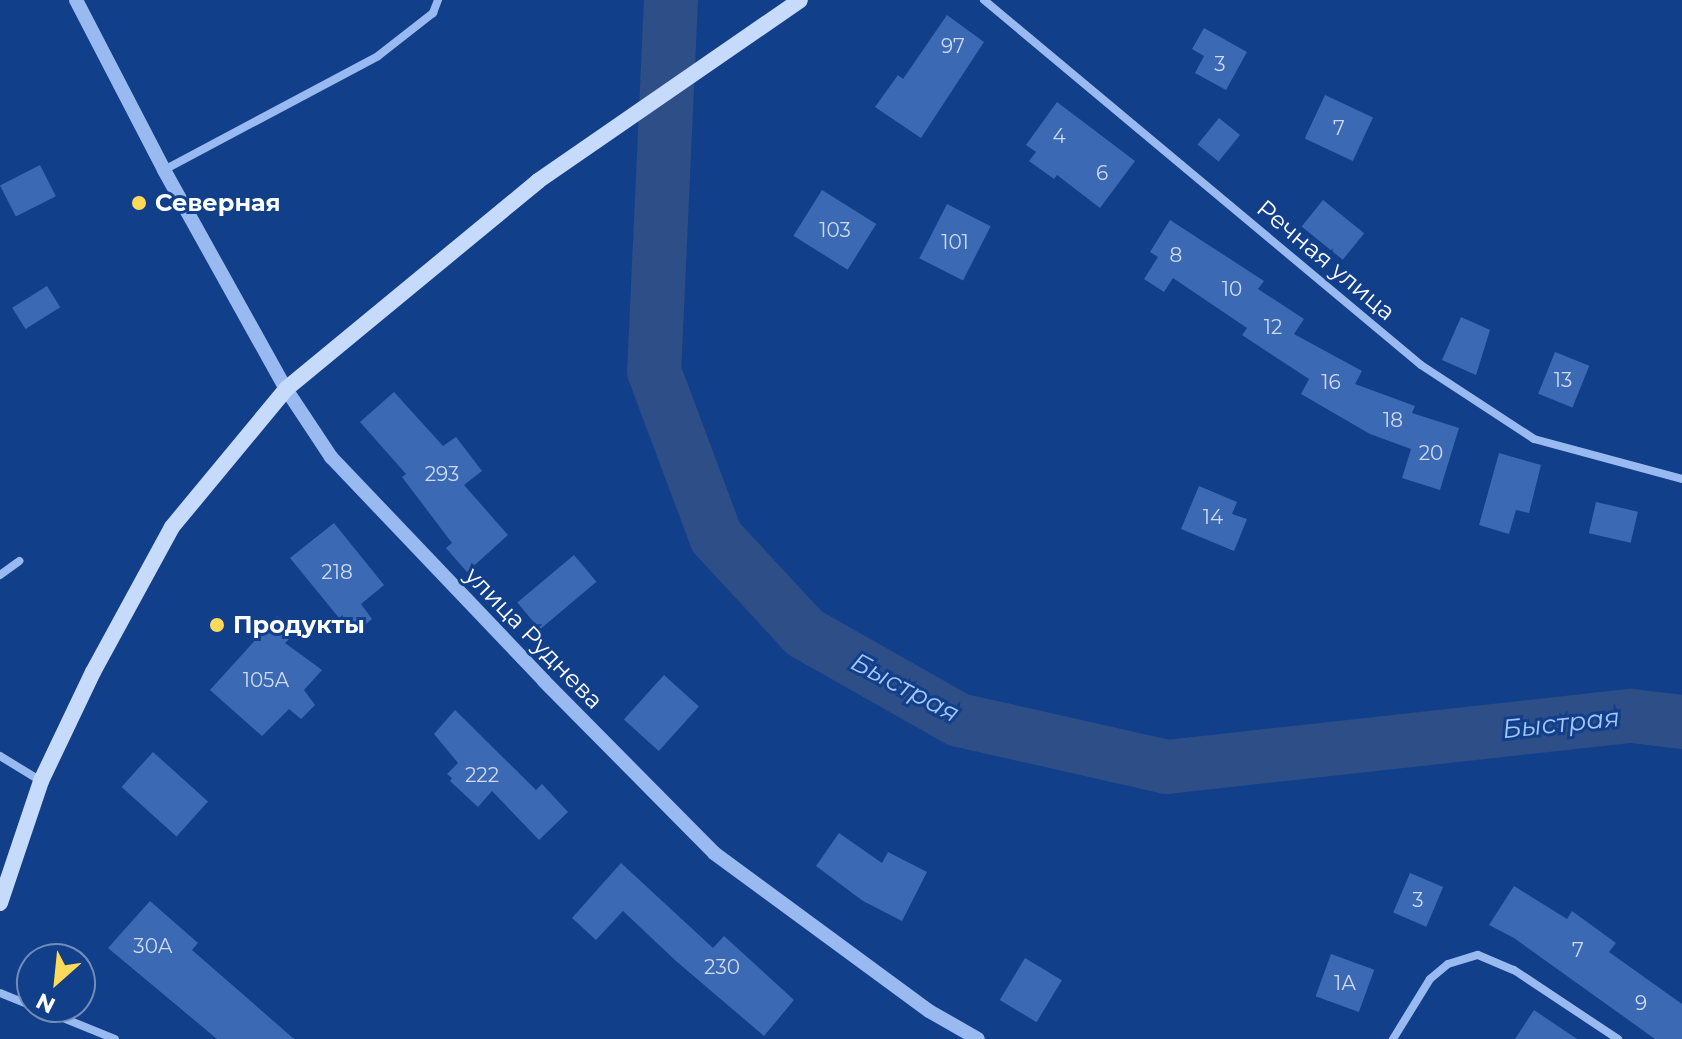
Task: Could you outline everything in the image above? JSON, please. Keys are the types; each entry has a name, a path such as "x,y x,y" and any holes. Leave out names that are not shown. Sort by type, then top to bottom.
{"main road":[{"path":"0,903 41,781 93,672 172,527 286,389 538,181 800,0"}],"street":[{"name":"улица Руднева","path":"76,0 164,170 286,389 331,457 544,681 714,853 929,1011 978,1039"},
{"path":"164,170 378,56 433,13 438,0"},
{"name":"Речная улица","path":"984,0 1421,365 1534,439 1682,479"},
{"path":"0,575 19,561"},
{"path":"0,756 41,781"},
{"path":"1393,1039 1430,979 1448,964 1478,955 1514,970 1618,1039"},
{"path":"76,1023 115,1039"}],"building":[{"path":"947,15 984,42 921,138 875,107 898,75 903,79"},
{"path":"1204,28 1247,52 1226,90 1195,73 1204,56 1192,49"},
{"path":"1325,95 1373,117 1353,161 1305,139"},
{"path":"1057,102 1135,161 1100,208 1057,175 1054,179 1029,161 1036,152 1026,145"},
{"path":"1219,118 1240,135 1219,161 1198,144"},
{"path":"40,165 56,196 16,217 0,185"},
{"path":"822,190 876,224 848,270 793,236"},
{"path":"1323,200 1364,233 1343,260 1302,226"},
{"path":"947,204 991,226 963,281 919,258"},
{"path":"1170,220 1264,281 1258,289 1304,319 1294,334 1362,371 1355,384 1415,406 1412,413 1459,428 1440,490 1402,478 1411,449 1370,434 1301,394 1309,379 1242,335 1247,328 1173,278 1164,292 1144,279 1158,257 1150,252"},
{"path":"47,286 60,307 25,329 12,308"},
{"path":"1461,317 1490,330 1476,375 1442,360"},
{"path":"1555,352 1589,366 1572,408 1538,394"},
{"path":"394,392 443,446 456,437 482,471 464,485 508,535 467,572 446,548 452,543 402,477 406,474 360,422"},
{"path":"1499,453 1541,465 1529,513 1516,510 1509,534 1479,525"},
{"path":"1199,486 1237,502 1232,514 1247,519 1234,551 1181,529"},
{"path":"1596,502 1638,512 1631,543 1589,533"},
{"path":"334,523 384,585 361,604 372,619 353,635 290,558"},
{"path":"574,555 596,582 540,629 517,603"},
{"path":"277,616 295,633 285,643 322,670 304,690 315,705 301,719 289,709 262,736 210,690"},
{"path":"664,675 699,706 659,751 624,720"},
{"path":"455,710 536,790 542,784 568,812 539,840 492,791 478,807 450,781 452,778 447,774 458,763 434,734"},
{"path":"153,752 208,802 177,836 122,787"},
{"path":"839,833 882,863 888,852 927,872 902,921 863,901 816,866"},
{"path":"621,863 713,948 724,936 794,1000 764,1036 623,911 596,940 572,918"},
{"path":"1410,873 1443,887 1426,927 1393,913"},
{"path":"1514,886 1567,919 1572,911 1616,943 1609,952 1682,1004 1682,1039 1655,1039 1514,938 1489,925"},
{"path":"150,901 198,943 192,950 294,1039 217,1039 108,948"},
{"path":"1331,954 1374,970 1359,1012 1316,996"},
{"path":"1025,958 1062,980 1037,1022 1000,1000"},
{"path":"1534,1010 1577,1039 1515,1039"}],"waterway":[{"name":"Быстрая","path":"671,0 654,371 716,537 805,633 959,720 1167,767 1632,716 1682,722"}],"place":[{"name":"Северная","path":"139,203"},
{"name":"Продукты","path":"217,625"}]}
